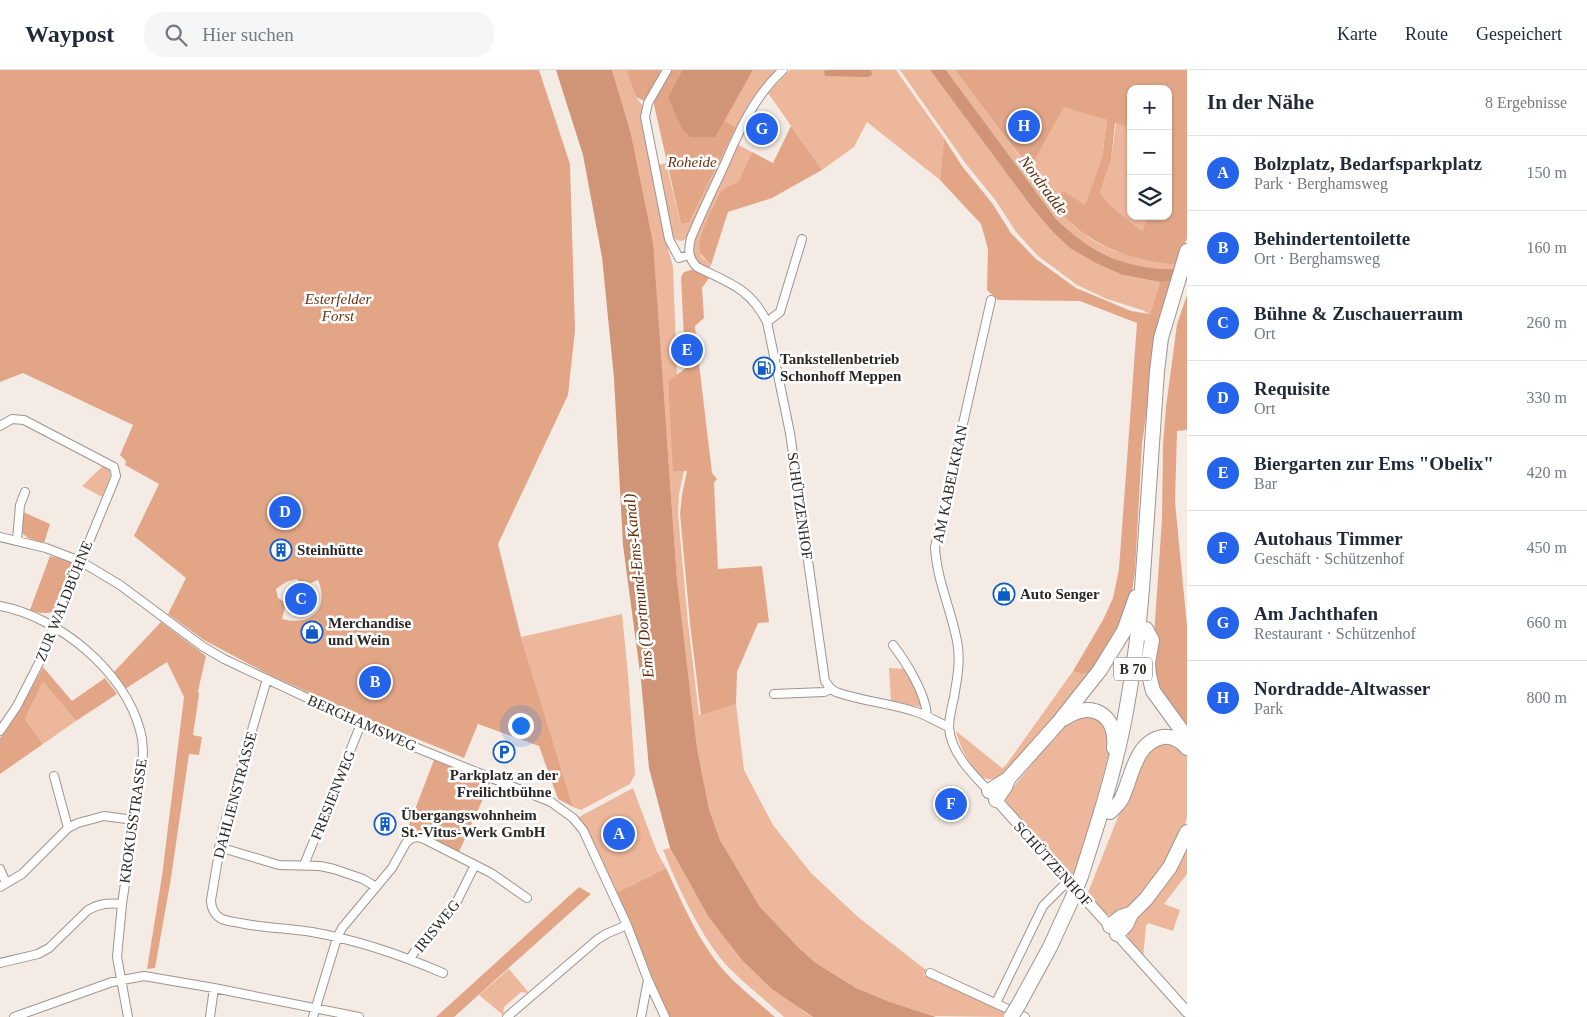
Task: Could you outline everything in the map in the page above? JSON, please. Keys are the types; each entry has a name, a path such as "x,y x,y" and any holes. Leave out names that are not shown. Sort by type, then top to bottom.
{"highway":[{"name":"B 70","path":"1011,1017 1022,1011 1056,951 1110,812 1134,709 1146,628 1164,373 1169,340 1182,285 1186,253"},
{"name":"B 70","path":"1084,879 1115,761 1132,681 1139,624 1161,338 1182,285"},
{"path":"992,795 1058,723 1100,670 1124,631 1136,598 1139,582 1143,576"},
{"path":"1146,628 1152,640 1148,663 1153,690 1187,738"},
{"path":"1058,723 1079,710 1091,710 1104,715 1113,730 1115,761"},
{"path":"1110,812 1120,802 1138,756 1147,745 1157,738 1166,736 1175,738 1187,748"},
{"path":"1114,930 1121,917 1131,914 1162,880 1176,857 1187,832"}],"street":[{"path":"667,70 648,103 645,117 669,238 679,258 689,255 690,238 752,108 765,89 783,70"},
{"path":"767,322 775,318 780,312 802,239"},
{"name":"SCHÜTZENHOF","path":"689,255 692,262 698,267 738,287 758,306 767,322 790,433 823,675 831,689"},
{"name":"AM KABELKRAN","path":"949,727 959,657 936,564 936,547 991,300"},
{"name":"ZUR WALDBÜHNE","path":"0,426 12,419 24,420 114,467 116,476 27,687 0,731"},
{"path":"17,540 20,505 25,492"},
{"name":"BERGHAMSWEG","path":"0,537 17,540 80,561 120,585 202,646 224,659 361,724 536,795 563,809 578,822 583,830 627,925 648,980 665,1017"},
{"name":"KROKUSSTRASSE","path":"0,606 21,612 54,626 75,640 105,670 122,692 140,730 144,748 122,904 117,957 128,1017"},
{"path":"893,644 902,656 924,699 927,715"},
{"name":"DAHLIENSTRASSE","path":"267,679 219,847 211,906 219,918 256,926 297,930 351,940 410,959 443,974"},
{"path":"774,694 824,692 831,689 846,696 927,715 933,720 949,727"},
{"name":"FRESIENWEG","path":"304,865 361,724"},
{"name":"SCHÜTZENHOF","path":"949,727 950,736 971,772 1187,1012"},
{"path":"54,776 68,828"},
{"path":"0,869 3,885 22,874 68,828 78,823 104,816 134,820"},
{"path":"313,1017 337,938 342,928 395,862 406,843 412,838 418,837 475,865 506,882 527,898"},
{"path":"219,847 278,865 320,866 334,869 363,879 376,887"},
{"name":"IRISWEG","path":"410,959 454,907 475,865"},
{"path":"996,1003 1043,906 1068,881"},
{"path":"0,963 38,954 49,948 88,910 96,906 105,903 122,904"},
{"path":"507,1017 598,939 627,925"},
{"path":"930,973 996,1003 1022,1011"},
{"path":"14,1017 136,976 151,976 359,1017"},
{"path":"641,1017 648,980"},
{"path":"210,1017 214,988"}],"shaded area":[{"path":"612,70 626,70 636,97 646,110 668,249 673,267 677,375 668,381 674,472 684,471 679,494 678,514 699,715 736,704 744,770 773,825 811,873 858,917 926,970 924,975 1009,1013 1006,1017 933,1016 890,1002 856,988 816,963 760,907 720,840 709,809 697,748 677,580 667,440 630,130"},
{"path":"753,70 777,70 762,86 748,106 686,239 678,240 671,235 657,165 666,163 681,224 689,223 736,127 723,120"},
{"path":"790,70 896,70 944,138 940,180 867,122 854,147 822,170 768,93"},
{"path":"900,70 930,70 1033,209 1053,232 1123,275 1160,282 1150,314 1107,299 1077,285 1038,256 1016,232 996,201 966,164"},
{"path":"946,70 955,70 1029,168 1064,106 1107,120 1102,158 1085,206 1053,202 1074,226 1092,240 1114,251 1177,265 1176,270 1159,270 1126,263 1096,250 1068,230 1056,219"},
{"path":"1116,123 1127,127 1127,219 1110,205 1100,193 1111,160"},
{"path":"737,144 752,152 738,182 730,185 701,256 711,265 709,269 696,260 692,244"},
{"path":"1128,220 1146,220 1142,231"},
{"path":"105,464 110,469 110,477 102,497 82,486"},
{"path":"622,614 635,774 630,784 581,810 573,807 521,637"},
{"path":"889,668 905,669 922,703 921,707 891,701"},
{"path":"1073,671 1081,674 1090,673 1046,729 999,778 988,779 979,775 966,757 956,731 1002,768"},
{"path":"43,682 76,721 43,744 25,719"},
{"path":"1094,715 1107,724 1110,750 1074,879 1012,811 1006,801 1006,796 1058,732 1071,719"},
{"path":"1165,741 1185,752 1187,756 1187,816 1184,830 1161,875 1125,911 1116,916 1106,914 1087,895 1141,759 1151,746"},
{"path":"633,788 657,852 666,868 616,893 579,817"},
{"path":"1187,845 1187,874 1164,904 1180,910 1173,931 1148,923 1146,926 1143,958 1130,942 1127,930"},
{"path":"670,848 708,916 803,1011 813,1017 784,1017 730,969 700,928 676,880 663,850"},
{"path":"509,969 529,993 521,992 504,1007 503,1015 479,995"}],"green space":[{"name":"Esterfelder Forst","path":"0,70 539,70 570,164 575,330 568,395 498,544 521,637 573,807 558,799 539,746 478,724 464,758 363,717 268,674 204,640 168,614 186,578 134,536 159,484 125,465 126,461 120,455 133,425 23,373 0,382","holes":["297,579 303,586 318,580 322,599 320,607 309,618 292,621 282,619 286,603 278,598 276,589 286,582"]},
{"name":"Roheide","path":"626,70 682,70 668,97 714,137 723,120 736,127 689,223 681,224 652,96 648,103 636,97"},
{"path":"955,70 1187,70 1187,238 1177,265 1140,259 1124,254 1092,239 1065,217 1053,202 1063,191 1085,205 1102,158 1107,120 1064,107 1030,168"},
{"path":"791,126 822,170 772,198 728,212 711,265 701,254 699,242 721,192 738,182 752,152 773,163"},
{"path":"944,138 962,166 992,203 1011,233 1036,259 1076,288 1131,311 1150,314 1160,282 1171,282 1156,346 1142,444 1135,571 1132,592 1113,643 1090,673 1081,674 1073,671 1103,620 1113,598 1119,569 1137,323 1080,301 998,300 987,290 988,249 981,224 940,180"},
{"path":"694,269 709,278 702,288 704,318 695,326 696,337 684,339 681,277 684,272"},
{"path":"1187,295 1187,430 1177,431 1175,502 1187,626 1187,728 1157,686 1153,650 1162,519 1163,445 1166,407 1177,324"},
{"path":"697,347 712,473 717,479 714,483 718,569 762,566 769,622 758,623 737,672 736,704 701,715 680,514 687,471 673,472 668,381 686,368 686,362 690,361 689,348"},
{"path":"23,512 50,524 44,543 28,538 22,533"},
{"path":"50,556 72,562 72,569 56,610 43,613 30,610"},
{"path":"161,622 206,656 198,691 193,735 202,737 199,755 189,754 171,878 155,968 147,969 162,876 184,697 167,662 125,689 113,673"},
{"path":"43,667 72,701 105,678 117,694 76,721 43,682 25,719 43,744 0,774 0,738 21,708"},
{"path":"434,760 491,781 459,852 420,832 412,832 409,825"},
{"path":"666,868 692,923 708,950 738,985 775,1017 669,1017 616,893"},
{"path":"579,887 591,894 454,1017 436,1017"}],"water":[{"name":"Ems (Dortmund-Ems-Kanal)","path":"556,70 612,70 630,130 653,243 677,580 697,748 709,809 720,840 760,907 816,963 856,988 890,1002 936,1017 813,1017 772,989 742,960 708,916 670,848 649,768 641,680 623,545 614,378 602,257 583,155"},
{"path":"682,70 753,70 715,137 690,137 681,127 668,97"},
{"path":"871,70 872,75 868,77 825,76 824,71"},
{"path":"930,70 946,70 1056,219 1071,232 1100,252 1132,265 1149,268 1187,269 1187,281 1160,282 1123,275 1096,263 1070,248 1033,209"}],"place":[{"name":"Nordradde-Altwasser","path":"1024,126"},
{"name":"Am Jachthafen","path":"762,129"},
{"name":"Biergarten zur Ems \"Obelix\"","path":"687,350"},
{"name":"Tankstellenbetrieb Schonhoff Meppen","path":"764,368"},
{"name":"Requisite","path":"285,512"},
{"name":"Steinhütte","path":"281,550"},
{"name":"Auto Senger","path":"1004,594"},
{"name":"Bühne & Zuschauerraum","path":"301,599"},
{"name":"Merchandise und Wein","path":"312,632"},
{"name":"Behindertentoilette","path":"375,682"},
{"name":"Parkplatz an der Freilichtbühne","path":"504,752"},
{"name":"Autohaus Timmer","path":"951,804"},
{"name":"Übergangswohnheim St.-Vitus-Werk GmbH","path":"385,824"},
{"name":"Bolzplatz, Bedarfsparkplatz","path":"619,834"}],"water label":[{"name":"Nordradde","path":"1044,185"}]}
